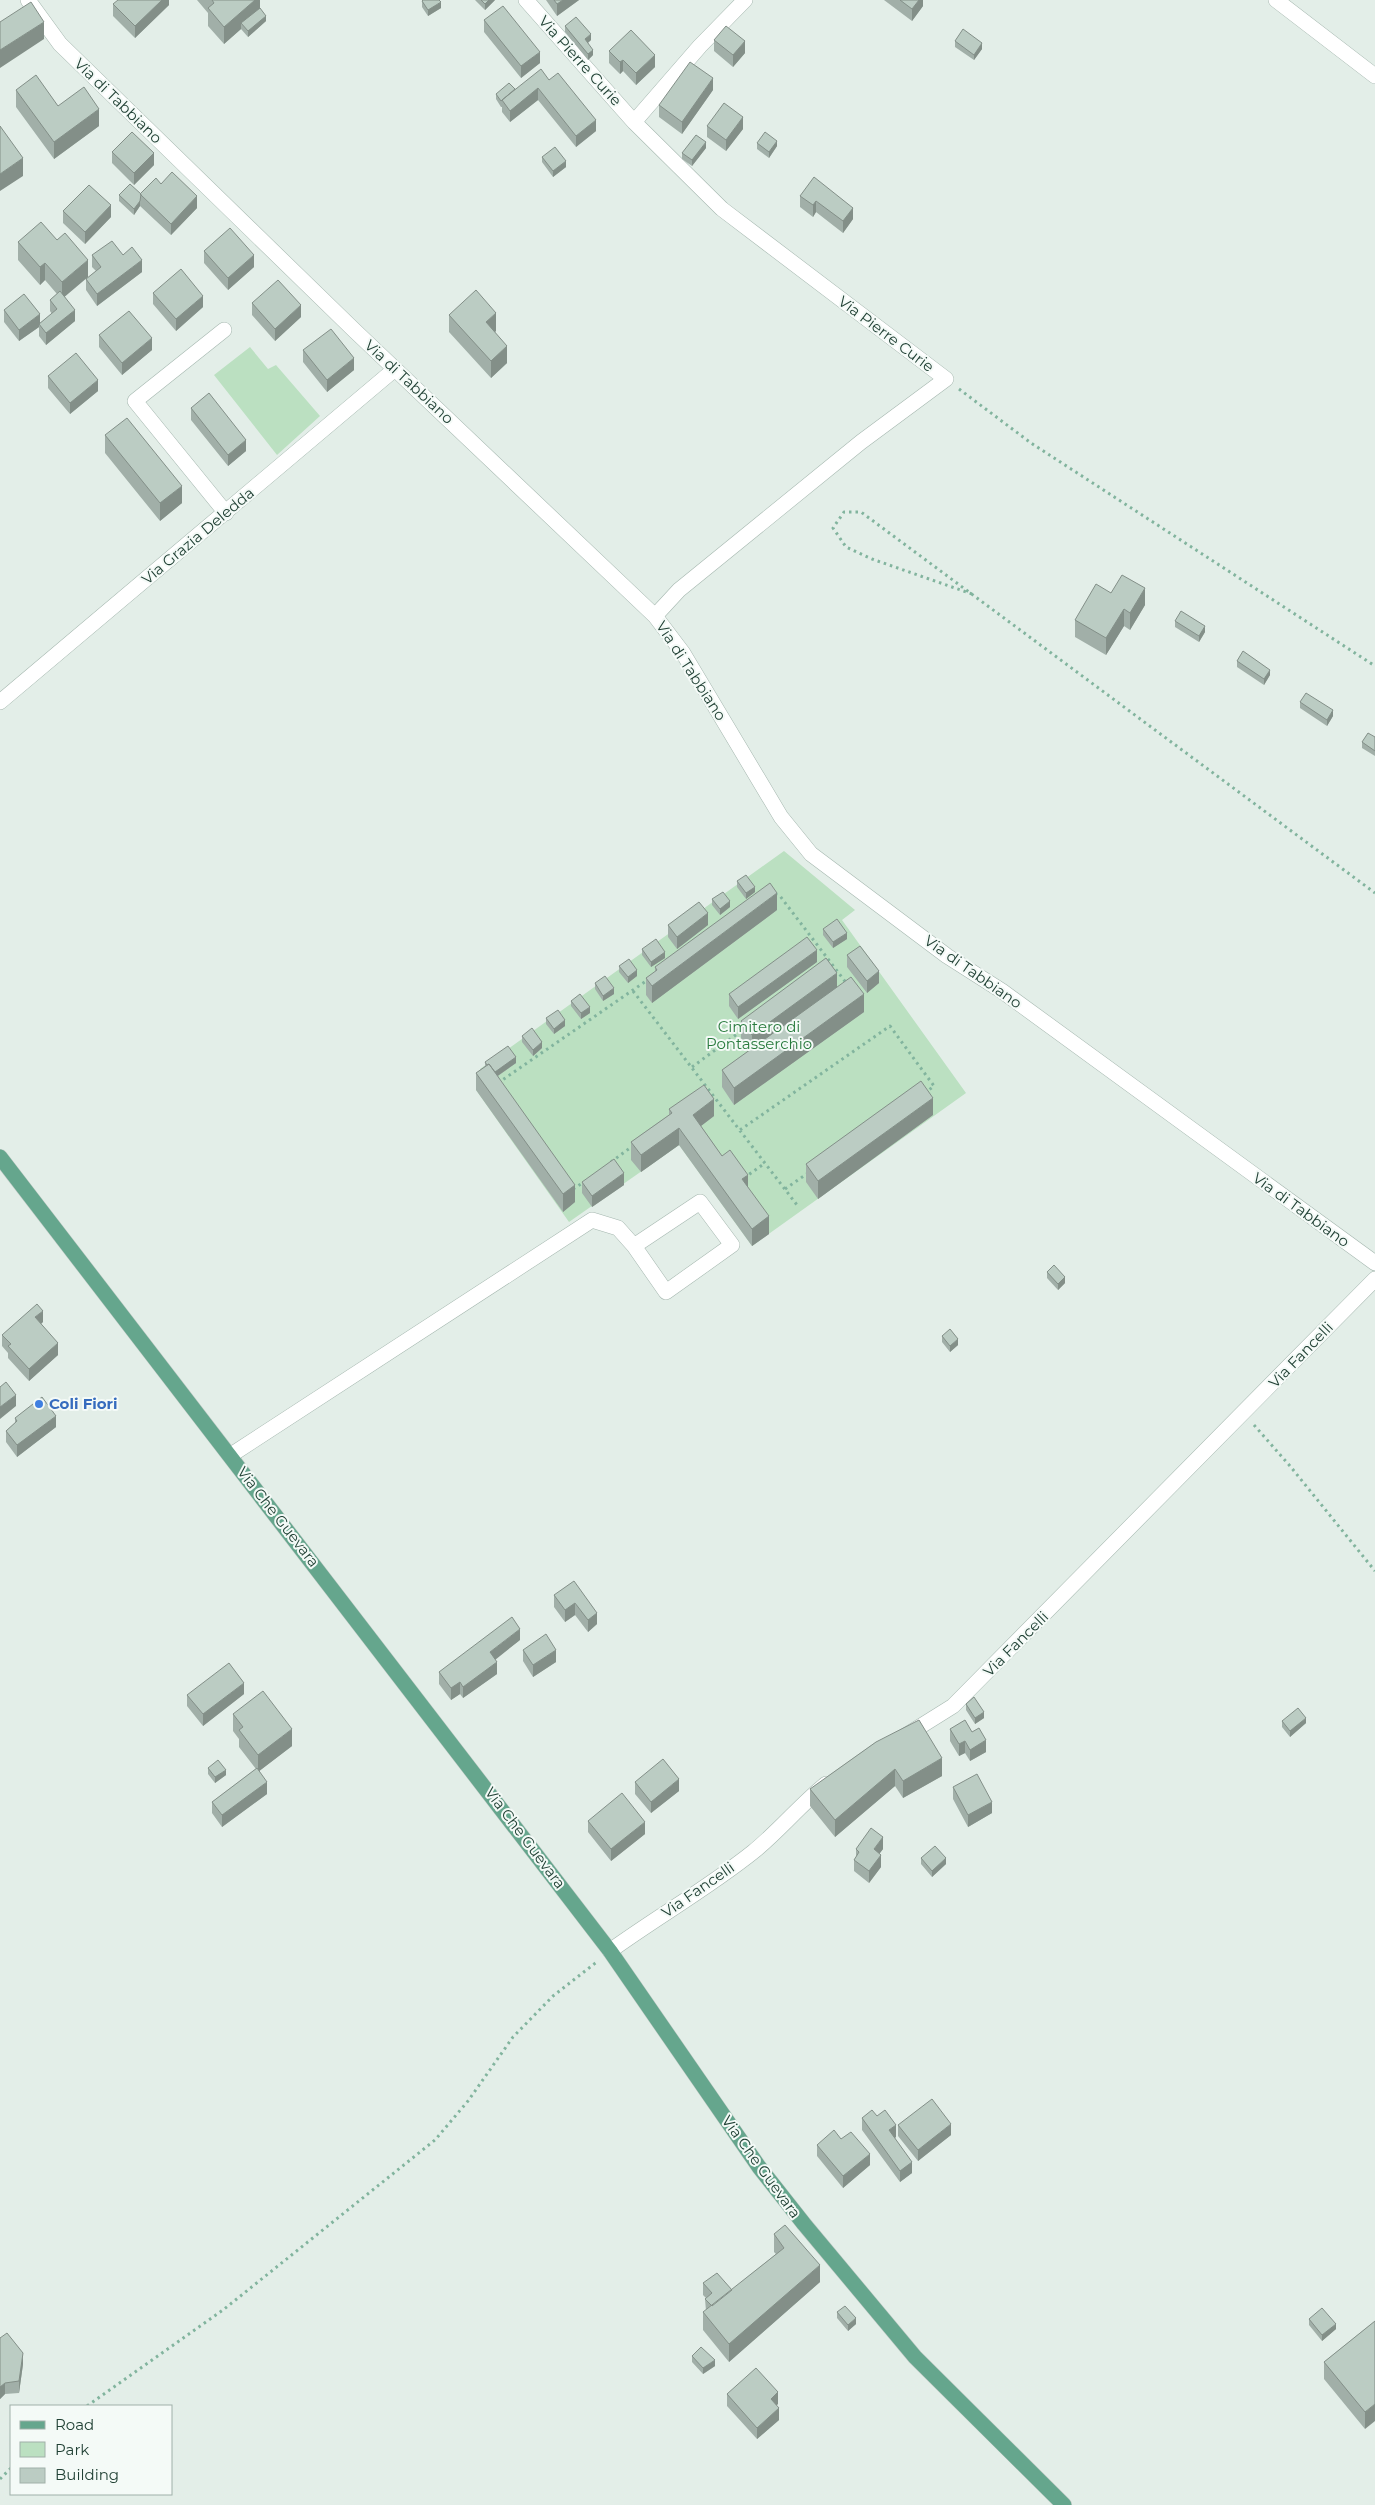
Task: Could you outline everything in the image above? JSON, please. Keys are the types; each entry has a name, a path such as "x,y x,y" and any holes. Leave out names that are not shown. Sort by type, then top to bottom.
{"main road":[{"name":"Via Che Guevara","path":"0,1157 610,1951 759,2167 804,2224 916,2357 1064,2505"}],"street":[{"name":"Via di Tabbiano","path":"28,0 60,44 655,616 683,653 781,817 811,854 947,956 1002,991 1375,1263"},
{"name":"Via Pierre Curie","path":"526,0 634,122 722,209 946,379 861,442 678,590 655,616"},
{"name":"Via Pierre Curie","path":"634,122 700,46 745,0"},
{"path":"1276,0 1375,76"},
{"path":"224,330 135,401 226,513"},
{"name":"Via Grazia Deledda","path":"0,702 226,513 395,368"},
{"path":"230,1455 592,1220 618,1228 634,1246 666,1292 732,1245 700,1202 634,1246"},
{"name":"Via Fancelli","path":"892,1743 953,1706 1375,1279"},
{"name":"Via Fancelli","path":"610,1951 752,1853 782,1827 806,1801 836,1776"}],"path":[{"path":"946,379 1031,443 1375,666"},
{"path":"972,594 872,559 846,547 833,528 844,512 861,512 972,594 1375,893"},
{"path":"769,893 780,896 848,985"},
{"path":"826,971 833,966"},
{"path":"503,1092 497,1084 657,973"},
{"path":"634,990 797,1205"},
{"path":"740,1130 890,1026 934,1086 918,1097"},
{"path":"692,1067 747,1027"},
{"path":"702,1096 710,1090"},
{"path":"606,1166 638,1143"},
{"path":"740,1181 766,1164"},
{"path":"785,1189 816,1168"},
{"path":"568,1182 574,1190 590,1178"},
{"path":"1243,1414 1290,1466 1375,1571"},
{"path":"88,2405 223,2310 319,2231 436,2140 468,2101 512,2037 554,1996 610,1951"},
{"path":"0,2479 10,2469"}],"green space":[{"path":"250,347 268,369 276,365 320,416 277,455 214,375"},
{"name":"Cimitero di Pontasserchio","path":"784,851 855,910 842,920 966,1093 752,1246 679,1145 569,1222 476,1090 489,1081 480,1069"}],"building":[{"path":"118,0 162,0 135,26 113,4"},
{"path":"212,0 255,0 224,27 208,8 214,3"},
{"path":"423,0 439,0 441,2 428,10"},
{"path":"481,0 489,0 485,4"},
{"path":"554,0 563,0 557,4"},
{"path":"900,0 919,0 912,9"},
{"path":"31,2 44,22 0,50 0,22"},
{"path":"503,6 540,52 521,66 484,20"},
{"path":"260,8 266,16 248,31 241,23"},
{"path":"576,17 591,34 585,39 593,50 588,54 565,26"},
{"path":"726,26 745,41 733,55 714,40"},
{"path":"963,29 982,43 974,55 955,41"},
{"path":"631,30 655,55 636,73 623,60 620,62 609,51"},
{"path":"690,62 713,78 682,122 659,105"},
{"path":"541,69 549,80 558,73 596,120 576,136 538,88 510,111 502,100"},
{"path":"36,75 58,106 84,87 99,109 54,142 16,90"},
{"path":"509,83 515,89 501,101 496,94"},
{"path":"724,103 743,117 726,140 707,126"},
{"path":"0,126 23,158 0,174"},
{"path":"132,132 154,153 134,173 112,152"},
{"path":"765,132 777,141 769,152 757,143"},
{"path":"696,135 706,142 692,160 682,153"},
{"path":"555,147 566,161 553,171 542,157"},
{"path":"172,172 197,196 171,224 140,194 156,178 161,184"},
{"path":"814,177 853,208 843,221 816,201 813,205 800,196"},
{"path":"130,184 141,194 140,201 134,209 119,195"},
{"path":"89,185 111,205 85,232 63,211"},
{"path":"41,222 57,240 65,233 88,260 62,282 45,263 40,267 18,242"},
{"path":"230,228 254,255 228,278 204,251"},
{"path":"112,241 123,255 132,247 142,260 97,294 86,279 101,267 92,255"},
{"path":"181,269 203,296 176,319 153,293"},
{"path":"278,280 301,305 275,329 252,303"},
{"path":"476,290 496,313 486,322 507,346 491,361 449,315"},
{"path":"60,291 75,310 46,333 39,324 57,309 50,300"},
{"path":"24,294 40,314 19,330 4,310"},
{"path":"129,311 152,338 122,363 99,335"},
{"path":"331,329 354,358 327,380 303,350"},
{"path":"76,353 98,380 70,403 48,376"},
{"path":"209,393 246,440 228,455 191,408"},
{"path":"127,418 182,486 160,503 105,435"},
{"path":"1122,575 1145,588 1130,613 1124,609 1106,638 1075,620 1096,584 1111,593"},
{"path":"1181,611 1205,626 1199,636 1175,621"},
{"path":"1243,651 1270,670 1264,679 1237,661"},
{"path":"1306,693 1333,710 1327,720 1300,702"},
{"path":"1368,733 1375,737 1375,751 1362,742"},
{"path":"746,875 755,887 746,893 737,881"},
{"path":"770,883 777,893 652,986 646,978 657,970 655,967"},
{"path":"723,892 730,901 720,909 712,899"},
{"path":"699,902 708,913 677,937 668,925"},
{"path":"837,919 847,933 833,942 823,929"},
{"path":"807,937 817,950 738,1007 729,994"},
{"path":"656,939 665,952 651,962 642,949"},
{"path":"860,946 879,971 867,981 847,955"},
{"path":"826,958 837,973 752,1035 741,1021"},
{"path":"629,959 637,970 628,977 619,966"},
{"path":"605,976 614,988 603,996 595,983"},
{"path":"851,977 864,994 734,1088 722,1070"},
{"path":"580,994 590,1007 581,1013 571,1001"},
{"path":"558,1010 565,1020 554,1029 546,1018"},
{"path":"532,1028 542,1042 533,1050 522,1036"},
{"path":"508,1046 516,1057 495,1072 485,1062"},
{"path":"489,1064 575,1185 563,1194 476,1073"},
{"path":"921,1081 933,1098 818,1181 806,1164"},
{"path":"704,1085 714,1099 693,1115 722,1156 730,1150 748,1175 742,1179 769,1216 752,1229 679,1128 641,1155 631,1142 672,1113 669,1109"},
{"path":"614,1159 624,1173 592,1196 582,1182"},
{"path":"1054,1265 1065,1277 1058,1284 1047,1272"},
{"path":"37,1304 43,1311 35,1317 58,1343 29,1369 8,1346 11,1344 2,1335"},
{"path":"950,1329 958,1339 950,1346 942,1336"},
{"path":"6,1382 16,1395 0,1407 0,1387"},
{"path":"42,1397 56,1416 17,1445 6,1431 17,1421 15,1418"},
{"path":"574,1581 597,1613 588,1620 575,1603 565,1610 554,1595"},
{"path":"512,1617 520,1629 490,1652 497,1662 463,1687 460,1682 451,1688 439,1672"},
{"path":"546,1634 556,1650 533,1665 523,1650"},
{"path":"229,1663 244,1683 203,1714 187,1695"},
{"path":"263,1691 292,1729 258,1755 239,1730 243,1727 233,1714"},
{"path":"974,1697 984,1712 975,1718 966,1704"},
{"path":"1298,1708 1306,1718 1290,1731 1282,1721"},
{"path":"919,1720 942,1758 903,1781 895,1769 835,1820 810,1789 876,1742"},
{"path":"965,1720 972,1732 979,1728 986,1740 970,1750 965,1741 959,1744 950,1729"},
{"path":"663,1759 679,1779 651,1802 635,1782"},
{"path":"218,1760 226,1770 215,1777 208,1768"},
{"path":"257,1768 267,1782 222,1815 212,1802"},
{"path":"977,1774 992,1802 968,1815 953,1787"},
{"path":"622,1793 645,1822 611,1849 588,1821"},
{"path":"871,1828 883,1837 874,1849 881,1855 869,1871 854,1860 859,1852 856,1849"},
{"path":"935,1846 946,1858 932,1871 921,1858"},
{"path":"932,2099 951,2124 918,2150 898,2125"},
{"path":"872,2110 877,2116 885,2110 896,2125 889,2130 912,2162 900,2171 862,2118"},
{"path":"834,2130 841,2139 851,2132 870,2154 843,2176 817,2145"},
{"path":"785,2225 820,2265 729,2344 703,2312 784,2248 774,2234"},
{"path":"717,2273 732,2290 712,2306 705,2299 712,2293 703,2283"},
{"path":"845,2306 856,2318 848,2325 837,2312"},
{"path":"1322,2308 1336,2324 1322,2335 1309,2319"},
{"path":"1375,2321 1375,2404 1365,2412 1324,2362"},
{"path":"7,2333 23,2353 19,2381 5,2383 0,2387 0,2338"},
{"path":"701,2347 715,2360 703,2368 692,2356"},
{"path":"756,2368 778,2392 771,2399 779,2408 757,2428 727,2394"}],"place":[{"name":"Coli Fiori","path":"39,1404"}]}
